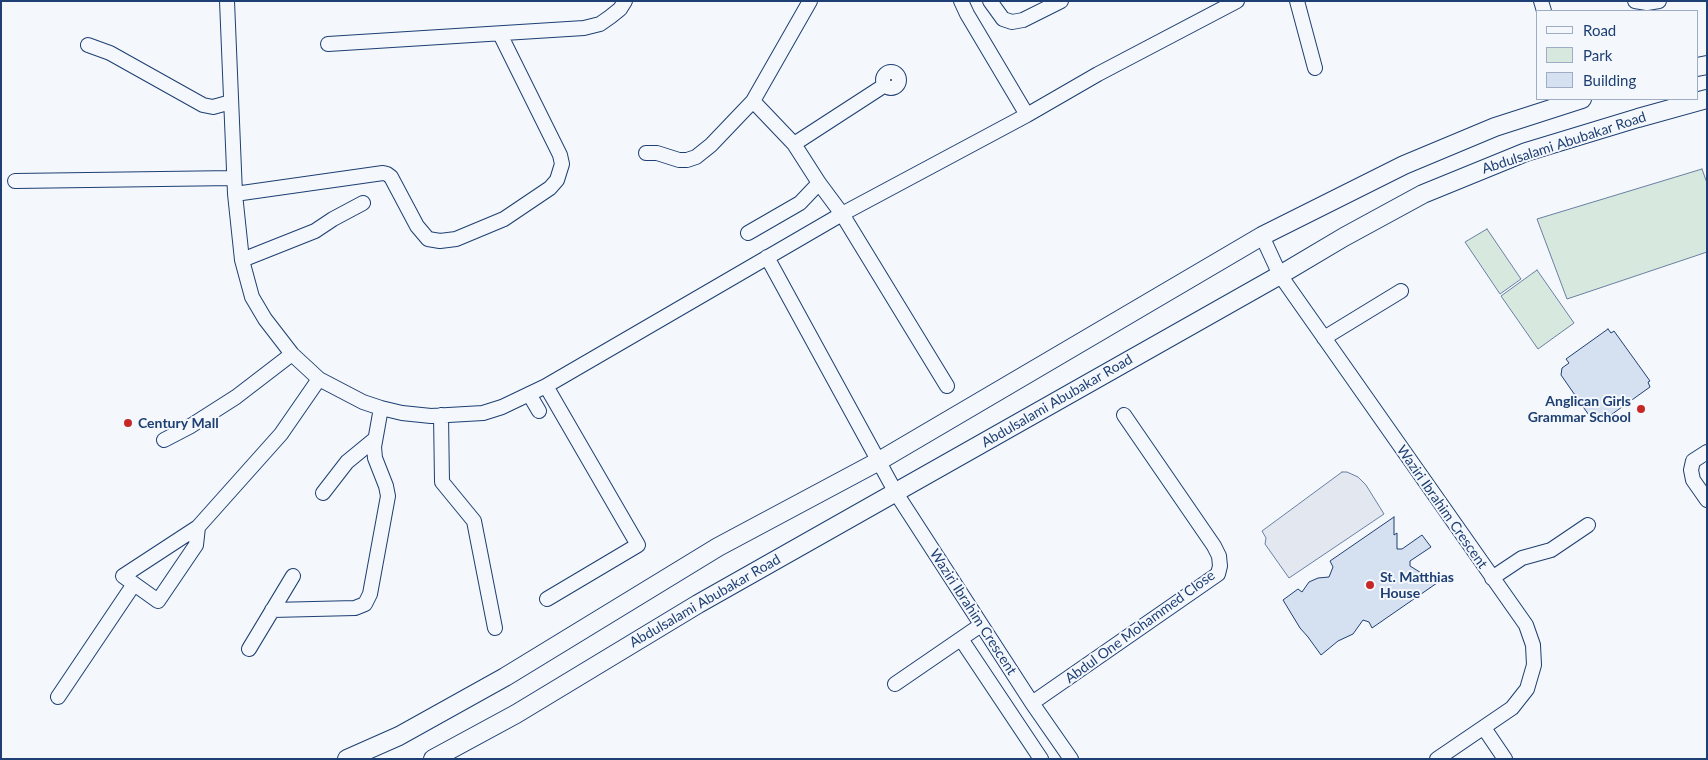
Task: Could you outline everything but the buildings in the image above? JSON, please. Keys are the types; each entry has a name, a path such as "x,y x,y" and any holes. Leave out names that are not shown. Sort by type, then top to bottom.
{"main road":[{"name":"Abdulsalami Abubakar Road","path":"433,759 516,714 698,604 1423,194 1526,152 1707,99"},
{"path":"351,758 399,736 505,677 718,547 879,461 1262,236 1404,165 1495,127 1579,100"}],"street":[{"path":"226,1 235,194 242,260 252,297 265,319 292,354 319,379 363,402 381,408 402,413 441,415 483,413 502,407 546,386 842,214 1237,1"},
{"path":"328,44 584,28 600,24 620,9 625,1"},
{"path":"646,154 657,153 679,160 687,160 696,157 711,145 754,101 810,1"},
{"path":"962,1 967,14 1027,115"},
{"path":"990,1 1003,19 1012,22 1023,20 1061,1"},
{"path":"1297,1 1314,68"},
{"path":"1635,1 1646,3 1659,1"},
{"path":"235,194 383,173 391,177 417,226 428,238 440,242 456,239 504,219 550,188 561,172 562,164 560,155 500,34"},
{"path":"88,44 119,57 203,105 213,107 231,102"},
{"path":"794,144 885,85"},
{"path":"754,101 794,144 842,214 947,386"},
{"path":"15,181 234,178"},
{"path":"748,233 800,203 819,183"},
{"path":"242,260 315,231 363,203"},
{"name":"Waziri Ibrahim Crescent","path":"1262,236 1280,274 1526,625 1533,645 1534,665 1527,689 1512,708 1437,759"},
{"name":"Waziri Ibrahim Crescent","path":"767,257 896,493 1032,703 1071,759"},
{"path":"1324,338 1401,291"},
{"path":"164,440 189,427 236,397 292,354"},
{"path":"198,527 196,545 158,601 123,576 198,527 281,434 319,379"},
{"path":"546,386 638,545 546,599"},
{"path":"529,394 539,411"},
{"path":"272,610 355,608 365,604 370,594 388,496 386,486 374,458 375,439 381,408"},
{"path":"441,415 442,482 474,520 495,628"},
{"name":"Abdul One Mohammed Close","path":"1032,703 1218,574 1220,566 1219,556 1214,546 1124,415"},
{"path":"323,493 347,462 375,439"},
{"path":"1707,452 1693,462 1691,470 1693,480 1707,500"},
{"path":"1492,578 1522,558 1551,550 1588,525"},
{"path":"249,649 293,576"},
{"path":"58,697 134,584"},
{"path":"895,684 981,625"},
{"path":"961,638 1041,759"},
{"path":"1484,728 1505,759"}],"green space":[{"path":"1702,169 1707,183 1707,252 1567,299 1537,219"},
{"path":"1487,229 1521,279 1500,294 1465,242"},
{"path":"1537,270 1574,323 1538,349 1501,296"}],"shaded area":[{"path":"1342,472 1358,477 1366,485 1384,514 1289,578 1265,544 1266,538 1262,531"}],"place":[{"name":"Anglican Girls Grammar School","path":"1641,409"},
{"name":"Century Mall","path":"128,423"},
{"name":"St. Matthias House","path":"1370,585"}]}
